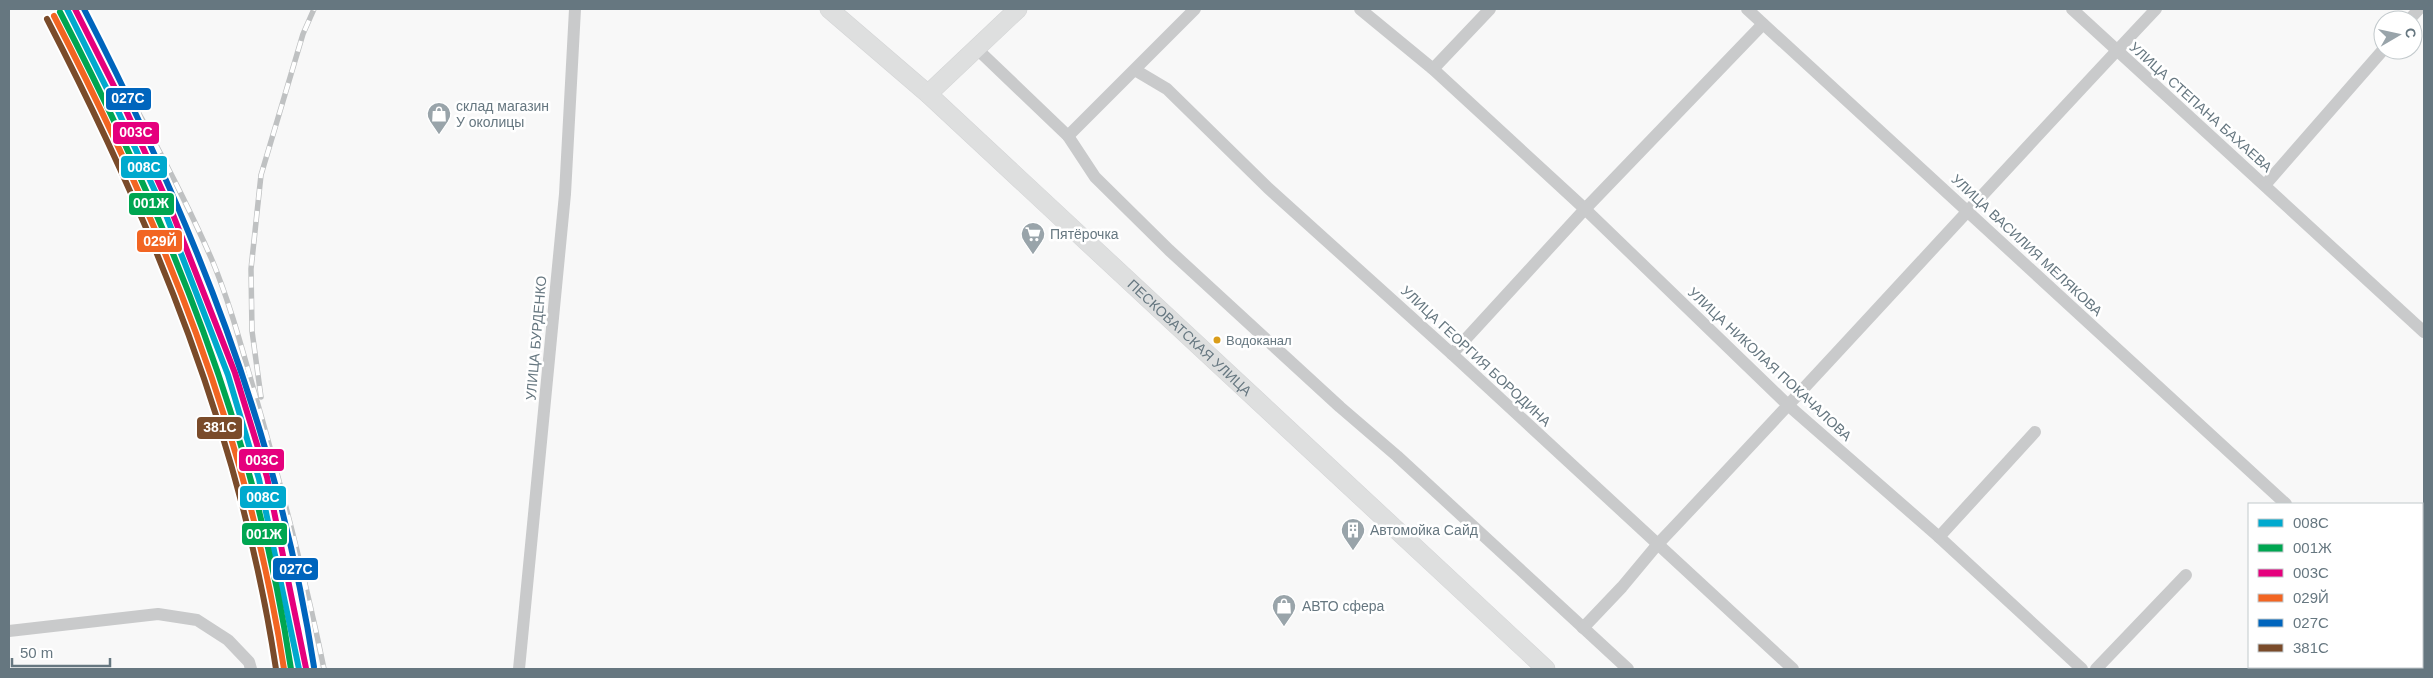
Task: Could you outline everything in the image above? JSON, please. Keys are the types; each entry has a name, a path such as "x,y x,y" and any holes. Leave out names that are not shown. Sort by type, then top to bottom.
{"main road":[{"name":"ПЕСКОВАТСКАЯ УЛИЦА","path":"829,9 928,94 1546,669"},
{"path":"928,94 1018,9"}],"street":[{"name":"УЛИЦА БУРДЕНКО","path":"520,669 565,194 575,9"},
{"path":"1068,136 1195,9"},
{"name":"УЛИЦА НИКОЛАЯ ПОКАЧАЛОВА","path":"1360,9 1434,69 1585,209 1789,406 1939,537 2082,669"},
{"path":"1434,69 1490,9"},
{"name":"УЛИЦА ВАСИЛИЯ МЕЛЯКОВА","path":"1747,9 1970,211 2285,503"},
{"name":"УЛИЦА СТЕПАНА БАХАЕВА","path":"2072,9 2116,51 2422,325"},
{"name":"УЛИЦА СТЕПАНА БАХАЕВА","path":"2116,51 2156,9"},
{"path":"1452,354 1585,209 1763,24"},
{"path":"976,48 1068,136 1095,177 1169,250 1628,669"},
{"path":"1583,628 1657,545 1789,406 1970,211 2051,119 2116,51"},
{"name":"УЛИЦА СТЕПАНА БАХАЕВА","path":"2266,185 2374,60"},
{"name":"УЛИЦА ГЕОРГИЯ БОРОДИНА","path":"1135,70 1168,89 1268,188 1452,354 1793,669"},
{"path":"1939,537 2035,432"},
{"path":"2096,669 2186,575"},
{"path":"9,631 158,614 197,620 228,640 249,662 251,669"}],"railway":[{"path":"80,9 166,164 218,276 235,326 274,462 301,565 324,669"},
{"path":"261,397 252,331 251,269 261,175 303,34 314,9"}],"transit line":[{"name":"008С","path":"67,9 118,111 166,215 228,375 259,479 299,669"},
{"name":"003С","path":"75,9 125,108 172,212 235,373 267,477 306,668"},
{"name":"027С","path":"84,9 160,167 195,248 226,329 254,411 278,495 298,580 314,667"},
{"name":"001Ж","path":"60,12 100,91 137,171 172,251 203,332 231,413 255,497 275,582 291,669"},
{"name":"029Й","path":"54,16 130,173 165,253 196,333 224,415 248,498 268,582 284,669"},
{"name":"381С","path":"47,19 123,175 157,254 188,335 216,416 240,499 261,583 276,669"}],"place":[{"name":"склад магазин У околицы","path":"439,135"},
{"name":"Пятёрочка","path":"1033,255"},
{"name":"Водоканал","path":"1217,340"},
{"name":"Автомойка Сайд","path":"1353,551"},
{"name":"АВТО сфера","path":"1284,627"}]}
